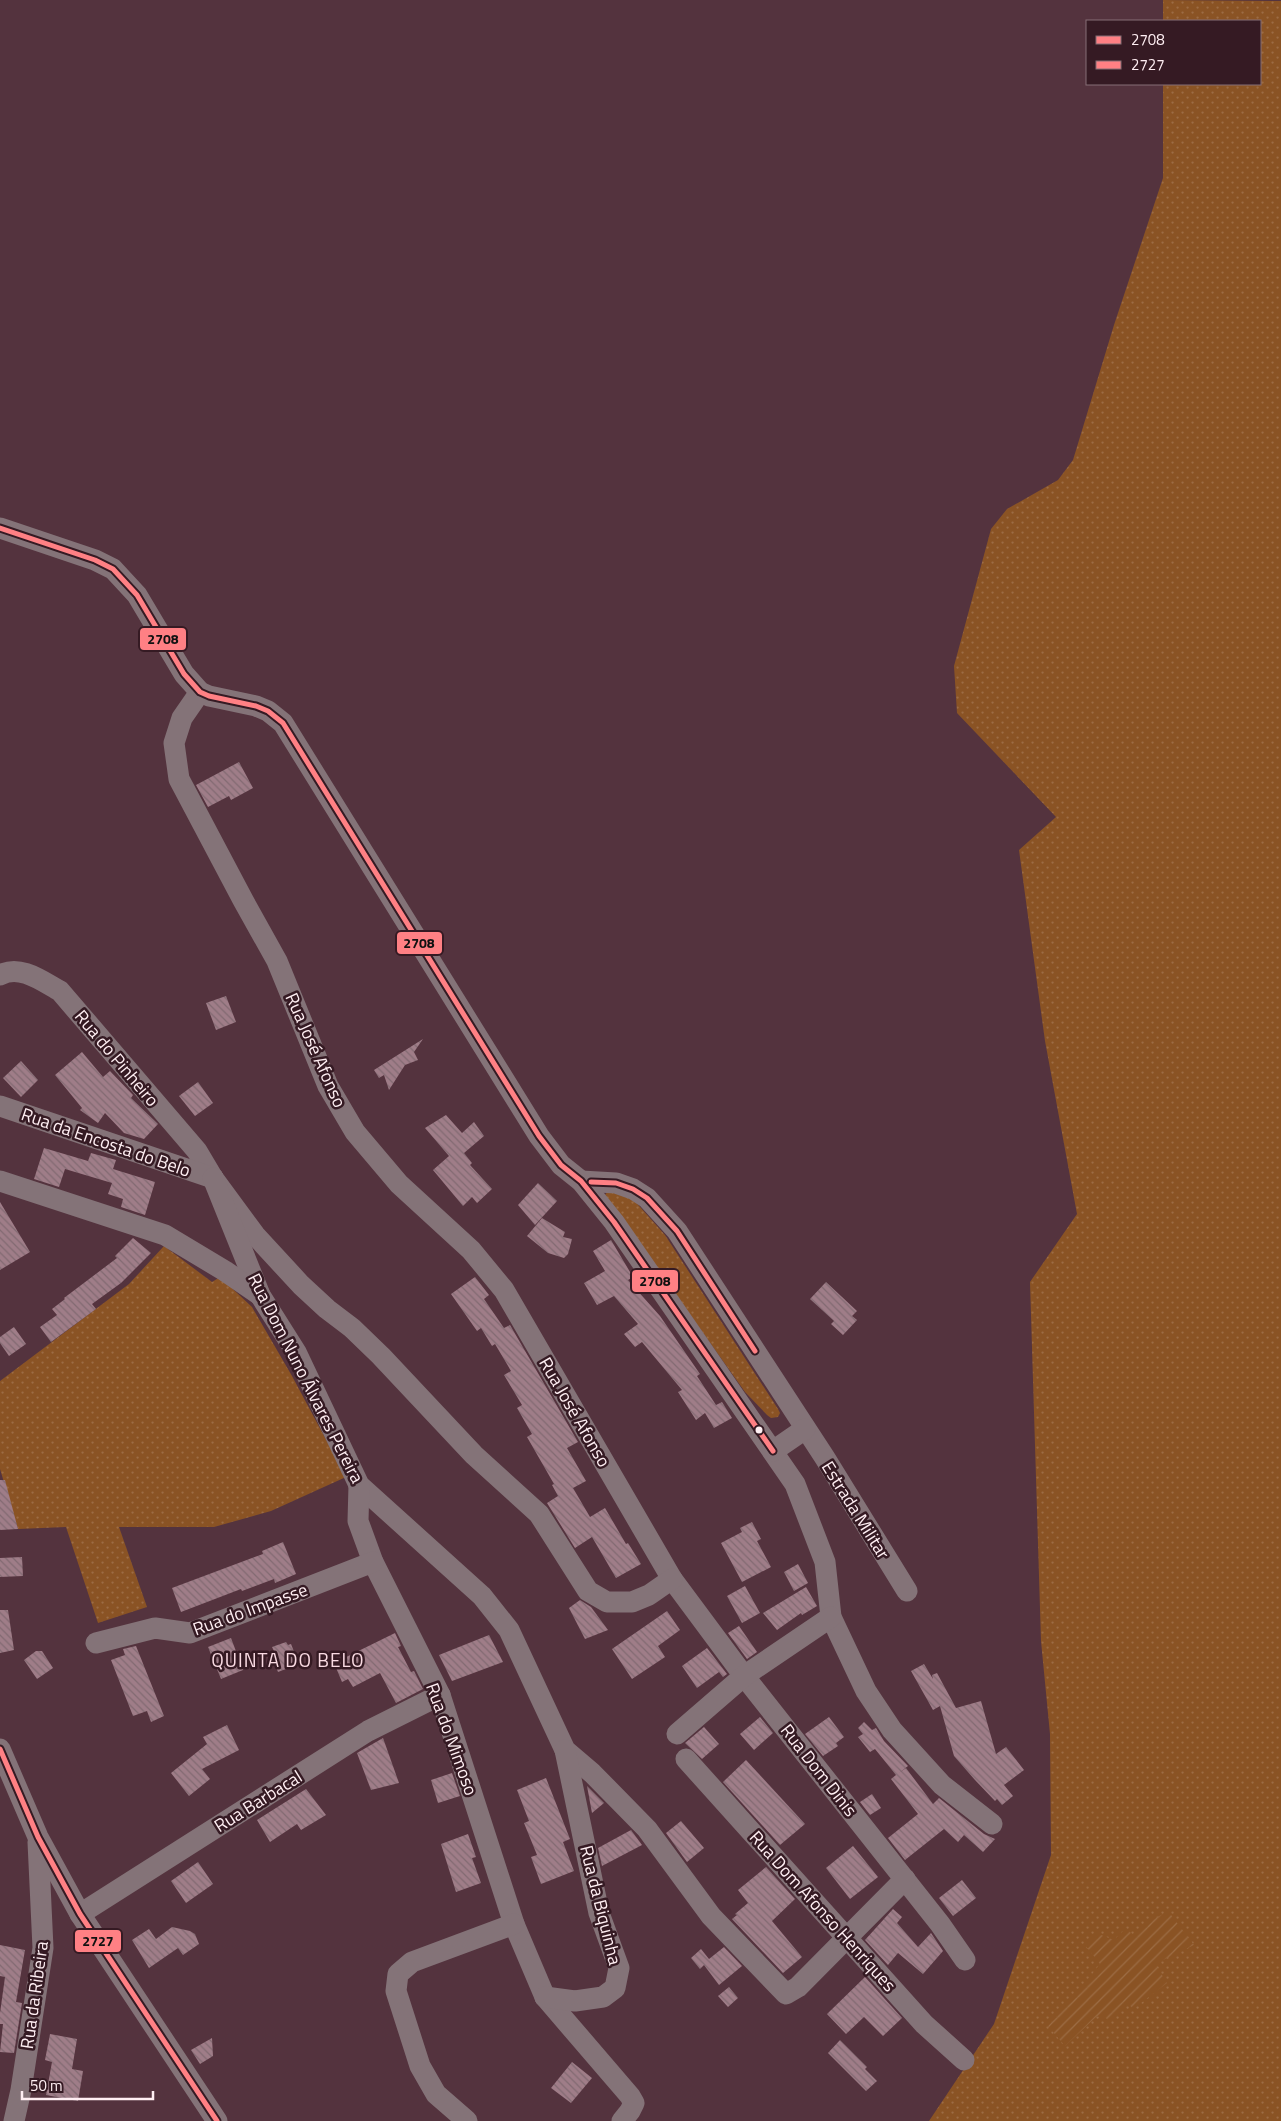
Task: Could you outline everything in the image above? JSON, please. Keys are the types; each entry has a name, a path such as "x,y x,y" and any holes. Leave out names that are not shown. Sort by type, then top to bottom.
{"street":[{"path":"0,528 96,560 112,569 126,581 184,674 200,692 209,696 256,706 268,711 283,723 539,1136 561,1165 581,1181 614,1222 795,1484 825,1562 831,1617 866,1691 892,1730 942,1784 992,1824"},
{"name":"Rua José Afonso","path":"200,692 182,718 174,743 180,779 277,961 328,1086 355,1132 398,1184 471,1250 504,1290 672,1579"},
{"name":"Rua do Pinheiro","path":"0,975 8,971 32,974 60,991 196,1151 212,1178"},
{"name":"Rua da Encosta do Belo","path":"0,1106 212,1178"},
{"path":"212,1178 256,1234 300,1285 327,1310 352,1328 381,1356 474,1455 538,1514 588,1591 608,1602 632,1602 649,1595 672,1579"},
{"name":"Rua Dom Nuno Álvares Pereira","path":"212,1178 260,1295 296,1352 358,1485 482,1596 509,1630 565,1750 592,1773 648,1829 711,1916 786,1994 798,1987 846,1938"},
{"path":"0,1181 165,1235 225,1271 260,1295"},
{"name":"Estrada Militar","path":"581,1181 616,1182 633,1189 647,1198 678,1231 907,1591"},
{"path":"774,1451 805,1429"},
{"name":"Rua do Mimoso","path":"358,1485 358,1521 372,1562 440,1694 514,1924 545,1997 634,2103 622,2121"},
{"name":"Rua do Impasse","path":"96,1643 155,1628 190,1633 372,1562"},
{"name":"Rua Dom Dinis","path":"672,1579 744,1676 940,1924 965,1960"},
{"path":"677,1734 744,1676 831,1617"},
{"name":"Rua Barbacal","path":"80,1914 368,1731 440,1694"},
{"path":"0,1749 38,1837 80,1914 217,2121"},
{"name":"Rua da Biquinha","path":"545,1997 575,2000 603,1998 614,1988 619,1968 600,1913 565,1750"},
{"name":"Rua Dom Afonso Henriques","path":"686,1759 924,2024 964,2060"},
{"name":"Rua da Ribeira","path":"14,2121 21,2090 43,1948 38,1837"},
{"path":"846,1938 905,1879"},
{"path":"467,2121 436,2094 420,2066 396,1991 398,1974 412,1962 514,1924"}],"shaded area":[{"path":"1163,0 1281,1 1281,2121 929,2121 994,2024 1051,1855 1050,1734 1041,1641 1030,1282 1077,1214 1045,1041 1019,850 1056,817 957,713 954,666 991,529 1007,509 1058,480 1073,460 1114,325 1163,178 1163,85 1261,85 1261,20 1163,20"},
{"path":"608,1191 633,1199 665,1235 778,1409 780,1413 778,1417 771,1418 767,1415 745,1392 605,1195"},
{"path":"164,1246 212,1282 220,1277 252,1307 292,1376 346,1477 271,1511 214,1527 119,1527 147,1607 98,1623 66,1527 18,1529 0,1469 0,1381 129,1284"},
{"path":"1168,1911 1194,1945 1155,1964 1167,1983 1133,2009 1126,2001 1108,2020 1102,2014 1096,2017 1065,2046 1048,2026 1071,2001 1100,1964 1085,1945 1096,1933 1114,1940 1126,1928 1133,1935 1149,1922"}],"building":[{"path":"239,762 253,788 231,800 229,796 208,807 196,785"},
{"path":"226,996 236,1022 216,1030 206,1003"},
{"path":"423,1039 414,1052 418,1060 405,1065 389,1090 384,1075 379,1078 374,1070"},
{"path":"82,1052 103,1077 110,1071 133,1095 131,1098 158,1124 144,1139 124,1133 105,1113 98,1123 80,1110 82,1108 55,1075"},
{"path":"21,1061 38,1080 21,1097 3,1078"},
{"path":"198,1082 213,1103 195,1116 179,1096"},
{"path":"446,1115 462,1133 474,1122 484,1136 464,1153 472,1163 470,1165 492,1189 477,1203 472,1197 463,1206 433,1170 449,1156 425,1128"},
{"path":"44,1148 88,1161 91,1153 116,1160 113,1169 155,1182 145,1215 121,1207 123,1199 108,1194 112,1183 65,1169 59,1187 34,1179"},
{"path":"538,1183 557,1201 535,1225 518,1205"},
{"path":"0,1202 30,1252 0,1270"},
{"path":"542,1218 565,1232 563,1237 572,1239 568,1254 564,1258 548,1253 527,1236"},
{"path":"133,1238 151,1253 121,1283 92,1304 96,1309 51,1342 40,1327 57,1315 52,1309 117,1258 115,1256"},
{"path":"611,1240 633,1277 628,1280 660,1316 700,1374 697,1376 716,1405 722,1402 732,1418 714,1428 705,1413 696,1420 678,1392 682,1390 642,1342 635,1347 624,1334 638,1324 614,1296 597,1305 584,1283 605,1271 593,1251"},
{"path":"475,1277 489,1295 484,1299 504,1328 510,1325 578,1442 567,1448 586,1481 573,1488 590,1517 605,1508 626,1544 628,1543 641,1564 616,1578 592,1537 575,1548 547,1503 558,1496 552,1485 554,1484 527,1437 532,1434 517,1408 522,1405 504,1375 511,1371 495,1344 492,1346 481,1328 477,1331 451,1294"},
{"path":"826,1282 857,1311 852,1316 857,1320 843,1335 831,1324 834,1321 810,1299"},
{"path":"14,1327 26,1344 9,1356 0,1343 0,1337"},
{"path":"0,1480 5,1480 18,1529 0,1530"},
{"path":"752,1522 761,1539 757,1541 771,1567 742,1582 721,1543 742,1532 740,1528"},
{"path":"283,1542 296,1574 275,1583 274,1579 242,1591 241,1589 181,1612 172,1588 263,1554 262,1551"},
{"path":"22,1557 23,1576 0,1577 0,1558"},
{"path":"798,1564 808,1583 794,1591 784,1572"},
{"path":"745,1586 760,1613 742,1623 727,1596"},
{"path":"806,1587 817,1606 802,1615 801,1613 777,1630 763,1613"},
{"path":"580,1600 591,1607 608,1630 585,1639 569,1608"},
{"path":"0,1610 8,1610 14,1650 0,1653"},
{"path":"667,1611 680,1630 658,1646 665,1657 632,1679 612,1649"},
{"path":"739,1626 757,1652 747,1659 728,1633"},
{"path":"395,1633 401,1646 398,1647 411,1672 414,1671 423,1689 396,1703 380,1673 353,1687 348,1679 342,1682 334,1663"},
{"path":"489,1635 503,1662 452,1681 439,1655"},
{"path":"231,1638 243,1670 221,1679 208,1647"},
{"path":"286,1642 288,1645 291,1644 299,1664 278,1672 270,1652 274,1651 272,1647"},
{"path":"136,1646 164,1716 151,1722 147,1711 133,1716 111,1660 125,1655 123,1649"},
{"path":"707,1648 727,1674 723,1677 719,1672 697,1688 682,1666"},
{"path":"36,1651 42,1651 53,1668 37,1679 24,1660"},
{"path":"924,1664 933,1679 932,1675 937,1673 956,1708 981,1701 996,1754 1006,1747 1024,1770 1004,1785 1013,1796 1002,1805 997,1799 995,1801 954,1756 940,1706 933,1710 911,1671"},
{"path":"760,1717 773,1733 754,1750 740,1734"},
{"path":"829,1717 844,1737 836,1743 838,1746 823,1756 805,1734"},
{"path":"864,1722 872,1730 876,1728 884,1741 908,1766 899,1773 906,1768 933,1804 939,1798 984,1834 995,1839 983,1852 964,1835 958,1842 944,1829 905,1860 888,1838 918,1814 891,1779 896,1775 875,1749 870,1752 858,1737 863,1734 858,1728"},
{"path":"227,1725 239,1750 202,1769 210,1779 189,1796 171,1773 207,1744 203,1737"},
{"path":"704,1727 719,1744 702,1759 685,1743"},
{"path":"383,1738 399,1783 371,1790 357,1753"},
{"path":"746,1760 805,1824 780,1845 723,1782"},
{"path":"452,1773 460,1796 438,1803 431,1780"},
{"path":"546,1778 570,1839 563,1842 574,1871 541,1884 531,1857 537,1855 524,1823 529,1821 517,1790"},
{"path":"587,1786 604,1803 592,1813"},
{"path":"306,1789 326,1815 301,1830 297,1824 270,1842 257,1820"},
{"path":"872,1794 881,1808 870,1815 860,1802"},
{"path":"681,1821 704,1848 687,1862 666,1833"},
{"path":"631,1830 642,1845 602,1866 598,1848"},
{"path":"468,1834 476,1857 472,1858 481,1883 456,1892 441,1844"},
{"path":"853,1846 878,1877 850,1899 826,1868"},
{"path":"198,1862 213,1884 186,1903 171,1881"},
{"path":"766,1867 795,1899 772,1921 802,1957 783,1973 732,1919 748,1903 738,1890"},
{"path":"962,1880 976,1898 953,1916 939,1898"},
{"path":"893,1909 902,1917 897,1923 918,1947 931,1933 943,1951 923,1974 898,1953 888,1965 865,1940"},
{"path":"172,1927 195,1934 199,1944 183,1955 178,1948 149,1968 132,1940 149,1929 156,1939"},
{"path":"0,1945 25,1950 16,2002 22,2003 14,2053 0,2052 3,2024 0,2024 0,2013 5,1977 0,1976"},
{"path":"724,1947 742,1966 719,1985 704,1965 700,1969 691,1958 701,1949 709,1959"},
{"path":"865,1977 902,2018 883,2036 864,2017 846,2034 827,2014"},
{"path":"729,1987 738,1998 728,2007 718,1996"},
{"path":"50,2034 77,2039 72,2069 83,2071 78,2101 46,2095 52,2062 45,2060"},
{"path":"212,2038 213,2056 200,2064 191,2050"},
{"path":"840,2040 867,2067 865,2069 877,2081 866,2091 828,2053"},
{"path":"572,2062 592,2078 571,2103 551,2088"}],"transit line":[{"name":"2708","path":"0,528 95,560 113,569 137,595 184,674 200,692 209,696 256,706 268,711 283,723 539,1136 561,1165 581,1181 614,1222 773,1451"},
{"name":"2708","path":"591,1182 616,1183 633,1189 647,1198 677,1231 755,1351"},
{"name":"2727","path":"0,1749 38,1837 80,1914 217,2121"}],"district":[{"name":"QUINTA DO BELO","path":"288,1659"}]}
